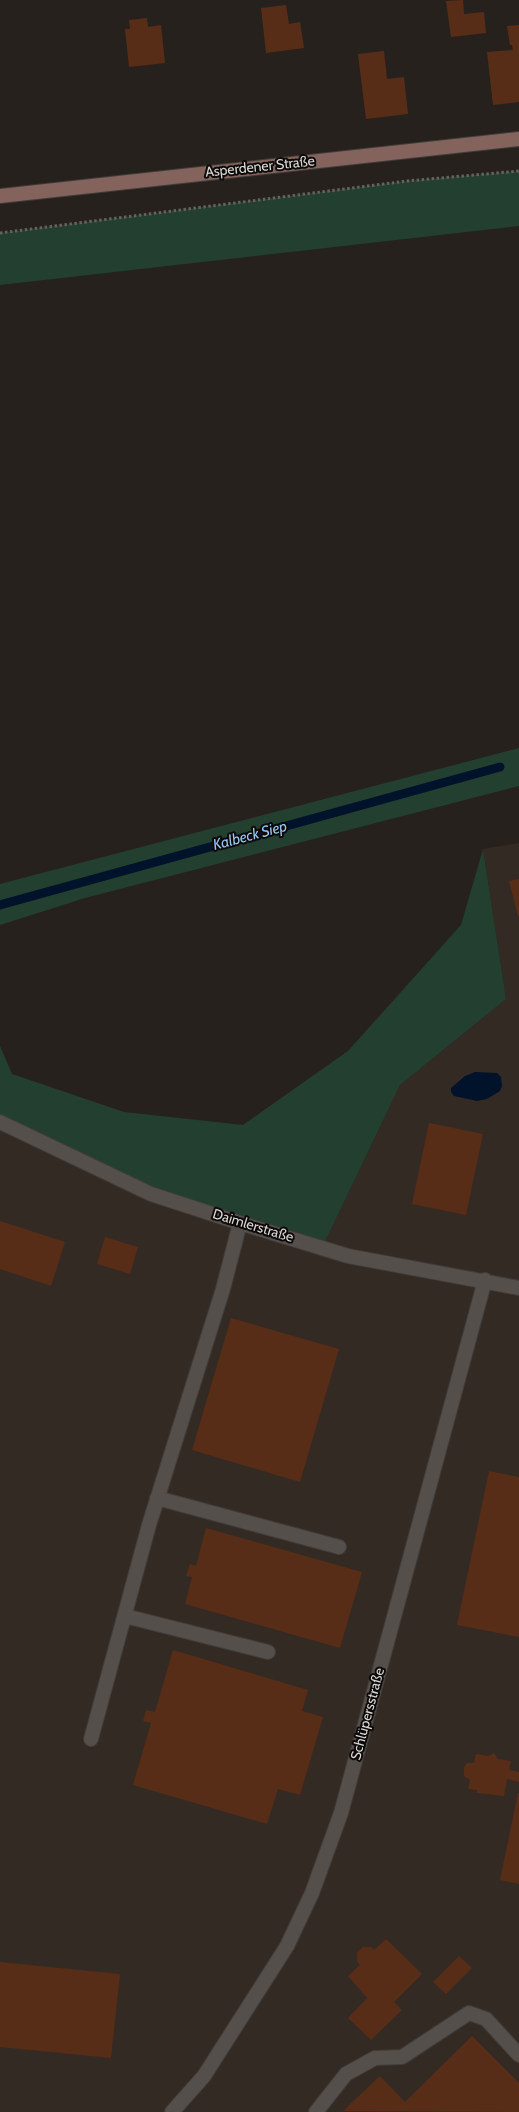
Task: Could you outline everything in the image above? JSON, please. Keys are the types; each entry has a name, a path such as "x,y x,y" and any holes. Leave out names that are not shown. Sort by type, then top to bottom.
{"main road":[{"name":"Asperdener Straße","path":"0,196 519,139"}],"street":[{"name":"Daimlerstraße","path":"0,1122 151,1194 240,1223 348,1256 485,1280 519,1288"},
{"path":"92,1738 157,1498 223,1289 240,1223"},
{"name":"Schlüpersstraße","path":"172,2112 204,2076 282,1954 312,1894 341,1813 485,1280"},
{"path":"157,1498 339,1548"},
{"path":"125,1616 268,1652"},
{"path":"316,2112 346,2074 375,2058 402,2057 468,2013 486,2019 519,2055"}],"path":[{"path":"0,233 407,181 519,171"}],"shaded area":[{"path":"519,843 519,2112 0,2112 0,1122 322,1248 400,1085 506,999 483,849"}],"green space":[{"path":"519,171 519,226 0,285 0,233 407,181"},
{"path":"519,748 519,786 85,898 0,925 0,884"},
{"path":"483,849 506,999 400,1085 322,1248 151,1194 0,1124 0,1046 12,1074 124,1112 243,1125 348,1051 461,925"}],"water":[{"path":"475,1072 497,1073 501,1077 502,1086 500,1091 487,1099 477,1101 454,1096 451,1088 465,1076"}],"building":[{"path":"463,0 464,14 484,12 486,33 451,37 446,1"},
{"path":"286,5 289,24 300,22 304,48 266,53 261,8"},
{"path":"147,18 148,27 161,25 165,63 129,67 125,29 130,29 129,20"},
{"path":"519,25 519,102 493,105 487,52 513,50 512,45 510,45 507,26"},
{"path":"384,51 387,79 404,77 408,114 366,119 358,54"},
{"path":"519,879 519,916 518,916 509,881"},
{"path":"429,1123 483,1134 466,1215 412,1204"},
{"path":"0,1221 65,1242 51,1286 0,1269"},
{"path":"105,1237 138,1247 130,1274 97,1264"},
{"path":"231,1318 339,1349 300,1482 192,1450"},
{"path":"489,1471 519,1477 519,1637 457,1625"},
{"path":"206,1528 362,1572 340,1648 185,1604 192,1577 186,1576 190,1564 196,1566"},
{"path":"173,1650 308,1690 302,1711 323,1717 300,1795 278,1789 267,1824 133,1785 151,1723 143,1721 146,1710 155,1712"},
{"path":"494,1753 498,1759 511,1761 509,1770 519,1772 519,1782 507,1779 504,1796 477,1793 477,1790 468,1789 470,1780 464,1776 464,1767 467,1763 474,1763 476,1754 488,1756"},
{"path":"519,1793 519,1884 500,1880"},
{"path":"386,1939 422,1974 394,2002 402,2010 371,2040 348,2018 367,1998 348,1976 360,1965 357,1961 357,1953 363,1947 371,1947 374,1950"},
{"path":"459,1956 472,1968 446,1994 433,1982"},
{"path":"0,1962 120,1974 111,2058 0,2047"},
{"path":"472,2036 519,2083 519,2112 343,2111 380,2076 405,2102"}],"waterway":[{"name":"Kalbeck Siep","path":"0,905 500,767"}]}
